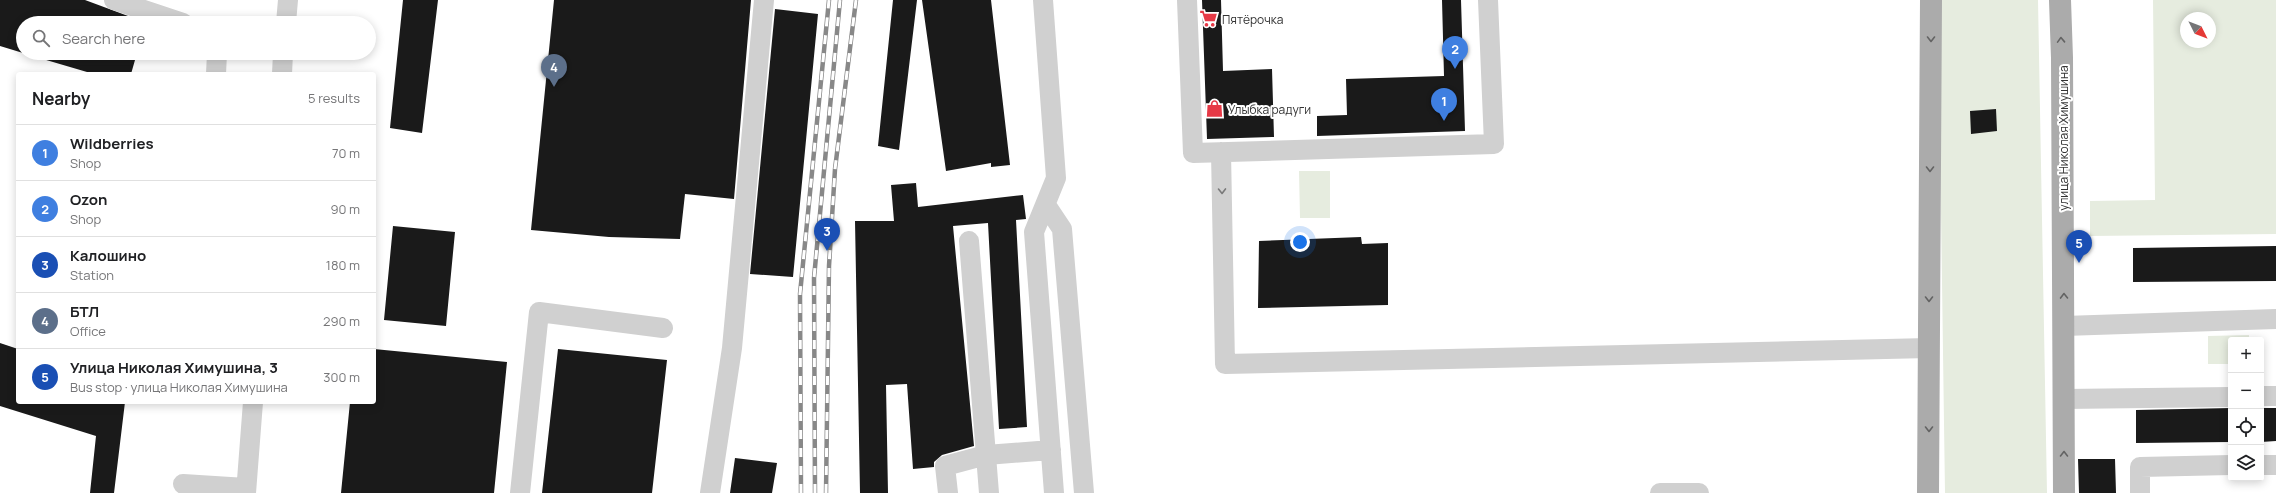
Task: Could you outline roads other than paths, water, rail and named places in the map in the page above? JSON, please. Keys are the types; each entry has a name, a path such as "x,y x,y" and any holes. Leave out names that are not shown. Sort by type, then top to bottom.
{"main road":[{"path":"1928,493 1931,0"},
{"name":"улица Николая Химушина","path":"2060,0 2064,326 2064,493"}],"street":[{"path":"114,0 162,16"},
{"path":"287,16 288,0"},
{"path":"710,493 732,348 764,0"},
{"path":"1043,0 1056,178 1034,232 1054,493"},
{"path":"1187,0 1193,153 1494,144 1488,0"},
{"path":"216,72 217,60"},
{"path":"282,72 283,60"},
{"path":"1221,152 1227,318 1225,364 1929,348"},
{"path":"1046,205 1062,229 1084,493"},
{"path":"969,241 989,493"},
{"path":"520,493 539,312 663,328"},
{"path":"2064,326 2276,319"},
{"path":"2064,398 2228,396"},
{"path":"2264,396 2276,396"},
{"path":"183,484 246,490 253,404"},
{"path":"948,493 946,466 986,455 1051,450"},
{"path":"2140,493 2140,467 2228,465"},
{"path":"2264,465 2276,465"},
{"path":"1660,493 1698,493"}],"railway":[{"path":"801,493 800,294 829,0"},
{"path":"815,493 814,278 840,0"},
{"path":"826,493 829,266 835,169 856,0"}],"place":[{"name":"Пятёрочка","path":"1209,19"},
{"name":"Ozon","path":"1455,69"},
{"name":"БТЛ","path":"554,87"},
{"name":"Улыбка радуги","path":"1215,109"},
{"name":"Wildberries","path":"1444,121"},
{"name":"Калошино","path":"827,251"},
{"name":"Улица Николая Химушина, 3","path":"2079,263"}]}
